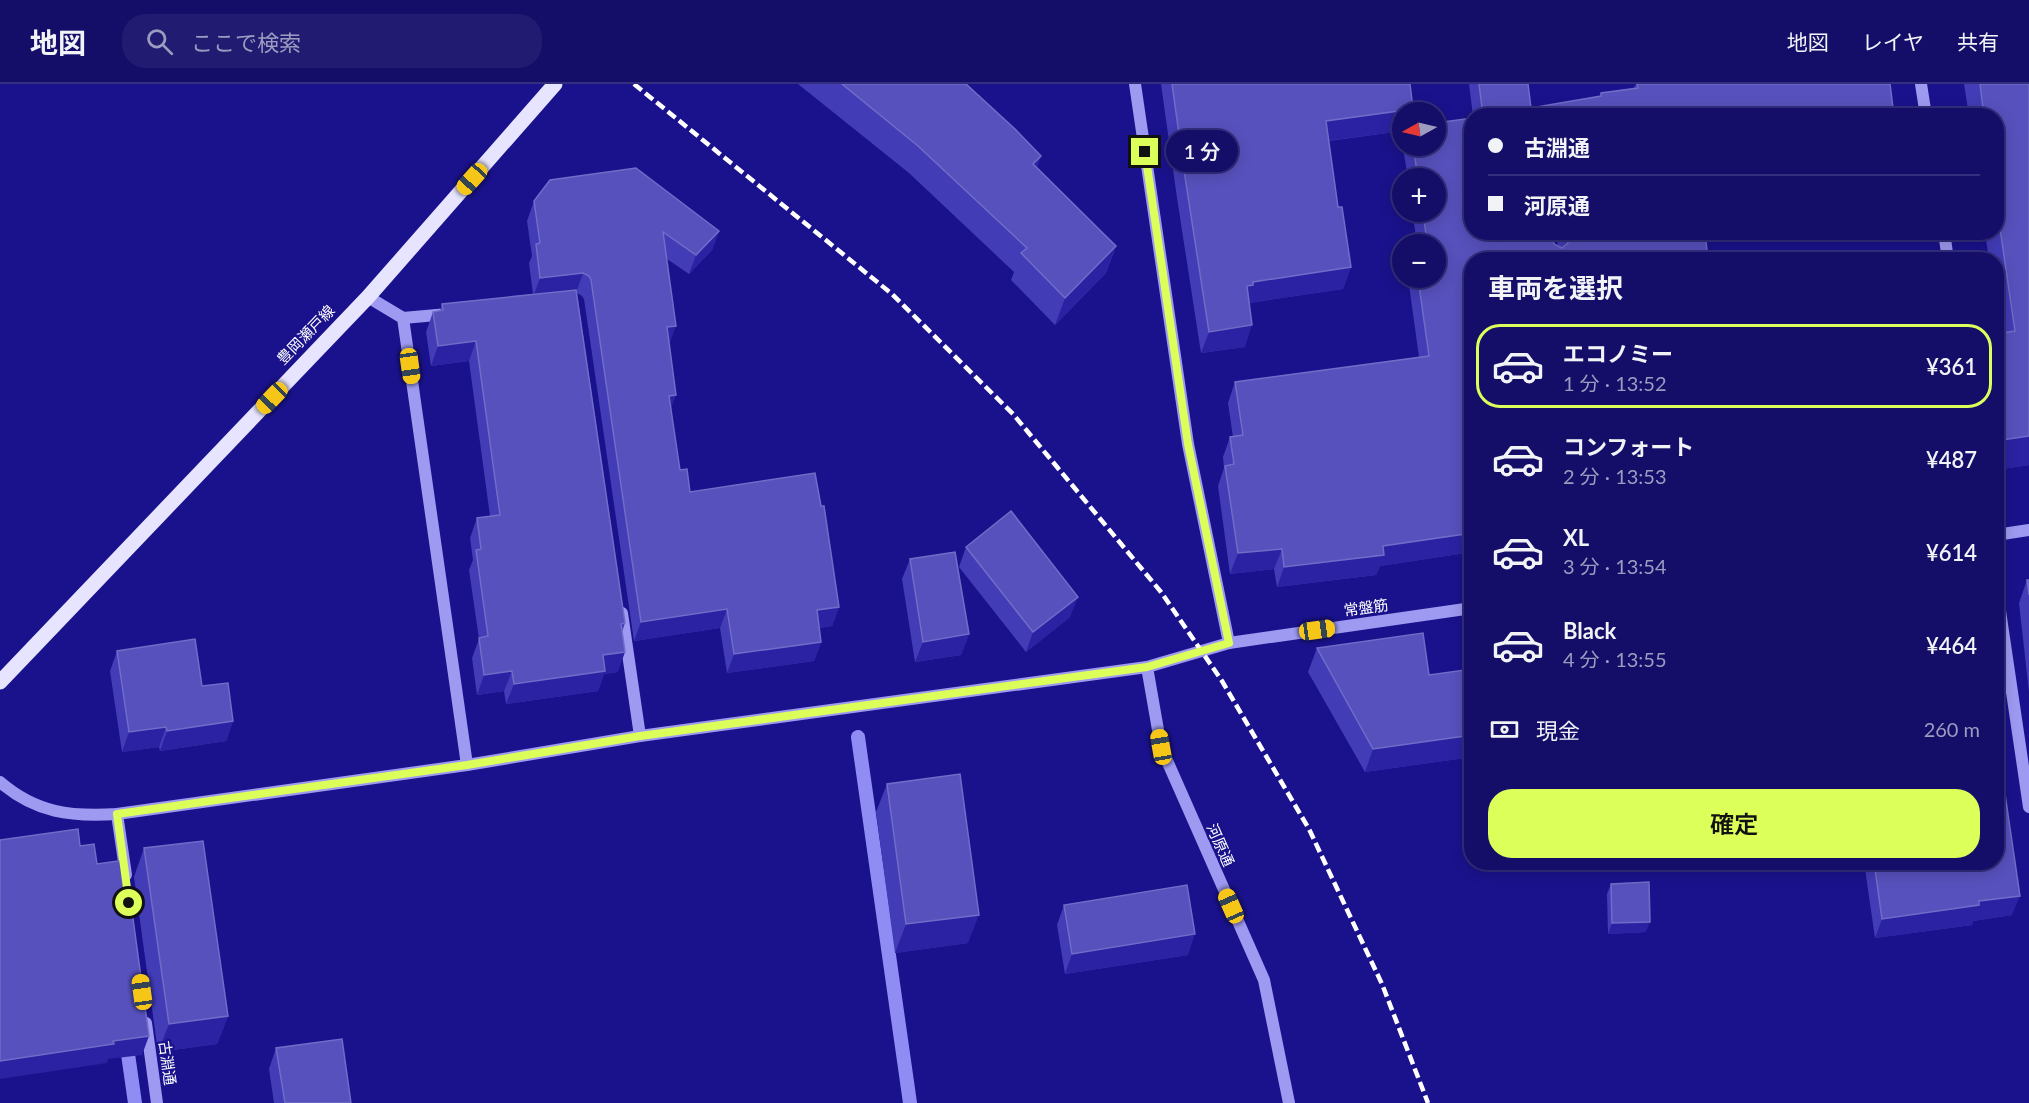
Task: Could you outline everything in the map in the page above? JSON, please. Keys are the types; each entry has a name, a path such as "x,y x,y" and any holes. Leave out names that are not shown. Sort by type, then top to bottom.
{"main road":[{"name":"豊岡瀬戸線","path":"0,682 368,297 555,84"}],"street":[{"path":"1135,84 1188,444 1229,643"},
{"path":"1922,84 1925,108"},
{"path":"368,297 403,318 461,313"},
{"path":"403,318 467,765"},
{"path":"2004,534 2029,530"},
{"path":"620,595 640,736"},
{"name":"常盤筋","path":"0,782 14,794 37,806 62,813 88,816 117,814 467,765 640,736 1147,667 1229,643 1464,609"},
{"path":"2004,638 2029,807"},
{"name":"河原通","path":"1147,667 1161,747 1264,980 1289,1103"},
{"path":"117,814 127,883"},
{"name":"古淵通","path":"144,1011 157,1103"}],"building":[{"path":"842,84 966,84 1041,156 1033,164 1116,246 1065,298 1021,253 1027,248 918,146"},
{"path":"1172,84 1410,84 1412,102 1392,102 1392,112 1326,121 1338,207 1342,207 1351,267 1253,282 1253,285 1247,286 1252,325 1209,332"},
{"path":"1479,84 1528,84 1531,108 1482,108"},
{"path":"1637,84 1890,84 1893,108 1531,108 1601,96 1601,93 1638,88"},
{"path":"1980,84 2029,84 2029,436 2004,440 2004,333 2015,331 2002,240 2004,240 2004,108 1983,108"},
{"path":"1464,119 1464,240 1553,240 1554,244 1562,248 1568,243 1567,240 1706,240 1707,252 1464,252 1464,534 1383,546 1384,555 1284,567 1282,549 1238,553 1225,466 1234,464 1230,437 1243,435 1235,382 1429,356 1419,288 1446,288 1446,234 1426,234 1424,222 1446,222 1446,168 1416,168 1415,156 1446,156 1446,122"},
{"path":"636,168 719,231 696,255 663,232 676,326 667,327 676,395 669,396 680,470 687,469 690,492 815,473 821,506 824,506 839,607 817,610 821,642 734,654 727,609 641,622 591,280 583,273 540,278 536,244 540,243 534,201 550,180"},
{"path":"576,290 625,623 621,624 625,652 603,655 605,671 514,684 512,671 484,675 479,638 488,636 476,550 481,549 477,518 500,515 476,341 438,346 433,312 443,310 442,304"},
{"path":"1011,511 1078,597 1033,632 966,547"},
{"path":"955,552 969,634 923,642 910,559"},
{"path":"1423,633 1429,675 1464,670 1464,736 1373,749 1317,648"},
{"path":"195,639 202,686 228,683 233,721 167,731 166,727 129,732 117,651"},
{"path":"960,774 979,915 906,924 887,784"},
{"path":"2004,787 2020,896 1979,901 1979,905 1882,919 1875,870 2004,870"},
{"path":"78,829 80,846 94,844 97,864 125,860 149,1036 113,1041 114,1044 0,1061 0,840"},
{"path":"203,841 228,1016 169,1024 144,848"},
{"path":"1649,882 1650,922 1612,923 1611,884"},
{"path":"1187,885 1195,934 1072,954 1064,905"},
{"path":"342,1039 351,1103 285,1103 276,1048"}],"waterway":[{"path":"858,737 910,1103"},
{"path":"126,1040 135,1103"}],"railway":[{"path":"634,84 892,294 1013,414 1161,592 1222,681 1309,829 1382,984 1428,1103"}],"route":[{"path":"129,903 117,814 467,765 640,736 1147,667 1229,643 1188,444 1145,152"}]}
